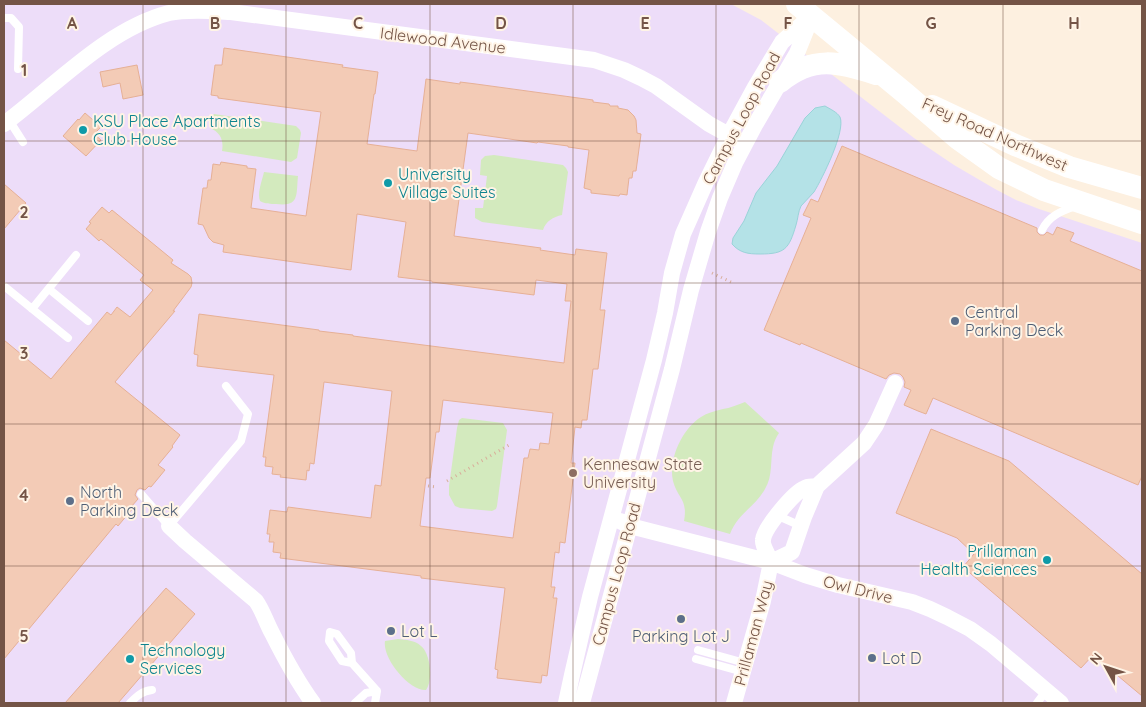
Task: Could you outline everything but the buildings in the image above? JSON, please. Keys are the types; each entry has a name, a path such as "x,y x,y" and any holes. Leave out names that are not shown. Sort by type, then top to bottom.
{"main road":[{"name":"Frey Road Northwest","path":"804,10 957,138 999,168 1044,190 1142,223"},
{"path":"780,82 802,68 827,63 854,67 886,78"},
{"name":"Frey Road Northwest","path":"906,94 1014,145 1069,167 1142,188"}],"street":[{"name":"Idlewood Avenue","path":"6,122 84,59 120,35 170,13 201,10 231,12 594,60 624,70 656,86 693,113 745,144"},
{"name":"Campus Loop Road","path":"582,703 672,369 698,264 720,198 735,163 797,53 804,10"},
{"name":"Campus Loop Road","path":"566,703 580,636 654,360 677,253 683,234 729,135 782,42 804,10"},
{"path":"817,486 805,488 793,497 776,515 762,541 772,562 792,552 817,486 864,443 876,425 895,383"},
{"path":"613,513 618,519 630,526"},
{"path":"169,526 256,601 294,675 313,703"},
{"name":"Owl Drive","path":"630,526 772,562 799,573 838,585 912,602 948,617 970,629 991,644 1042,697 1060,703"},
{"name":"Prillaman Way","path":"734,703 772,562"}],"lane":[{"path":"4,18 11,18 19,27 18,69"},
{"path":"6,122 23,142"},
{"path":"1042,230 1046,222 1053,216 1084,204"},
{"path":"32,309 76,254"},
{"path":"4,286 68,338"},
{"path":"49,289 88,321"},
{"path":"141,494 169,526 241,441 248,414 226,386"},
{"path":"776,515 801,526"},
{"path":"330,632 329,641 342,661 352,663 377,691 375,703"},
{"path":"697,654 744,668"},
{"path":"130,703 145,690 152,690"},
{"path":"355,703 366,693 377,691"}],"path":[{"path":"712,273 731,282"},
{"path":"447,481 509,445"},
{"path":"428,486 437,487"}],"shaded area":[{"name":"Kennesaw State University","path":"4,4 731,4 761,20 914,138 954,165 995,189 1039,209 1142,243 1142,703 4,703"}],"green space":[{"path":"214,114 296,126 301,133 297,158 291,162 222,151 220,137 210,128 211,118"},
{"path":"494,155 563,165 568,172 562,215 550,220 543,230 482,222 475,218 475,208 483,208 487,176 480,175 481,160 485,156"},
{"path":"264,172 298,176 296,194 293,201 289,204 268,204 260,201 259,191"},
{"path":"745,402 779,433 773,445 768,484 756,501 737,521 730,534 684,521 684,503 675,487 672,473 675,455 682,437 694,422 701,417 711,412"},
{"path":"462,418 503,423 507,430 497,506 492,511 460,508 455,506 449,495 457,428 459,420"},
{"path":"398,639 416,643 421,646 427,655 430,680 426,690 412,685 392,664 385,648 385,641"}],"water":[{"path":"825,106 840,117 840,133 818,186 801,206 791,240 785,248 775,253 756,254 741,251 732,244 733,238 744,221 756,193 777,166 805,118 815,108"}],"place":[{"name":"KSU Place Apartments Club House","path":"83,130"},
{"name":"University Village Suites","path":"388,183"},
{"name":"Central Parking Deck","path":"955,321"},
{"name":"Kennesaw State University","path":"573,473"},
{"name":"North Parking Deck","path":"70,501"},
{"name":"Prillaman Health Sciences","path":"1047,560"},
{"name":"Parking Lot J","path":"681,619"},
{"name":"Lot L","path":"391,631"},
{"name":"Lot D","path":"872,658"},
{"name":"Technology Services","path":"130,659"}]}
